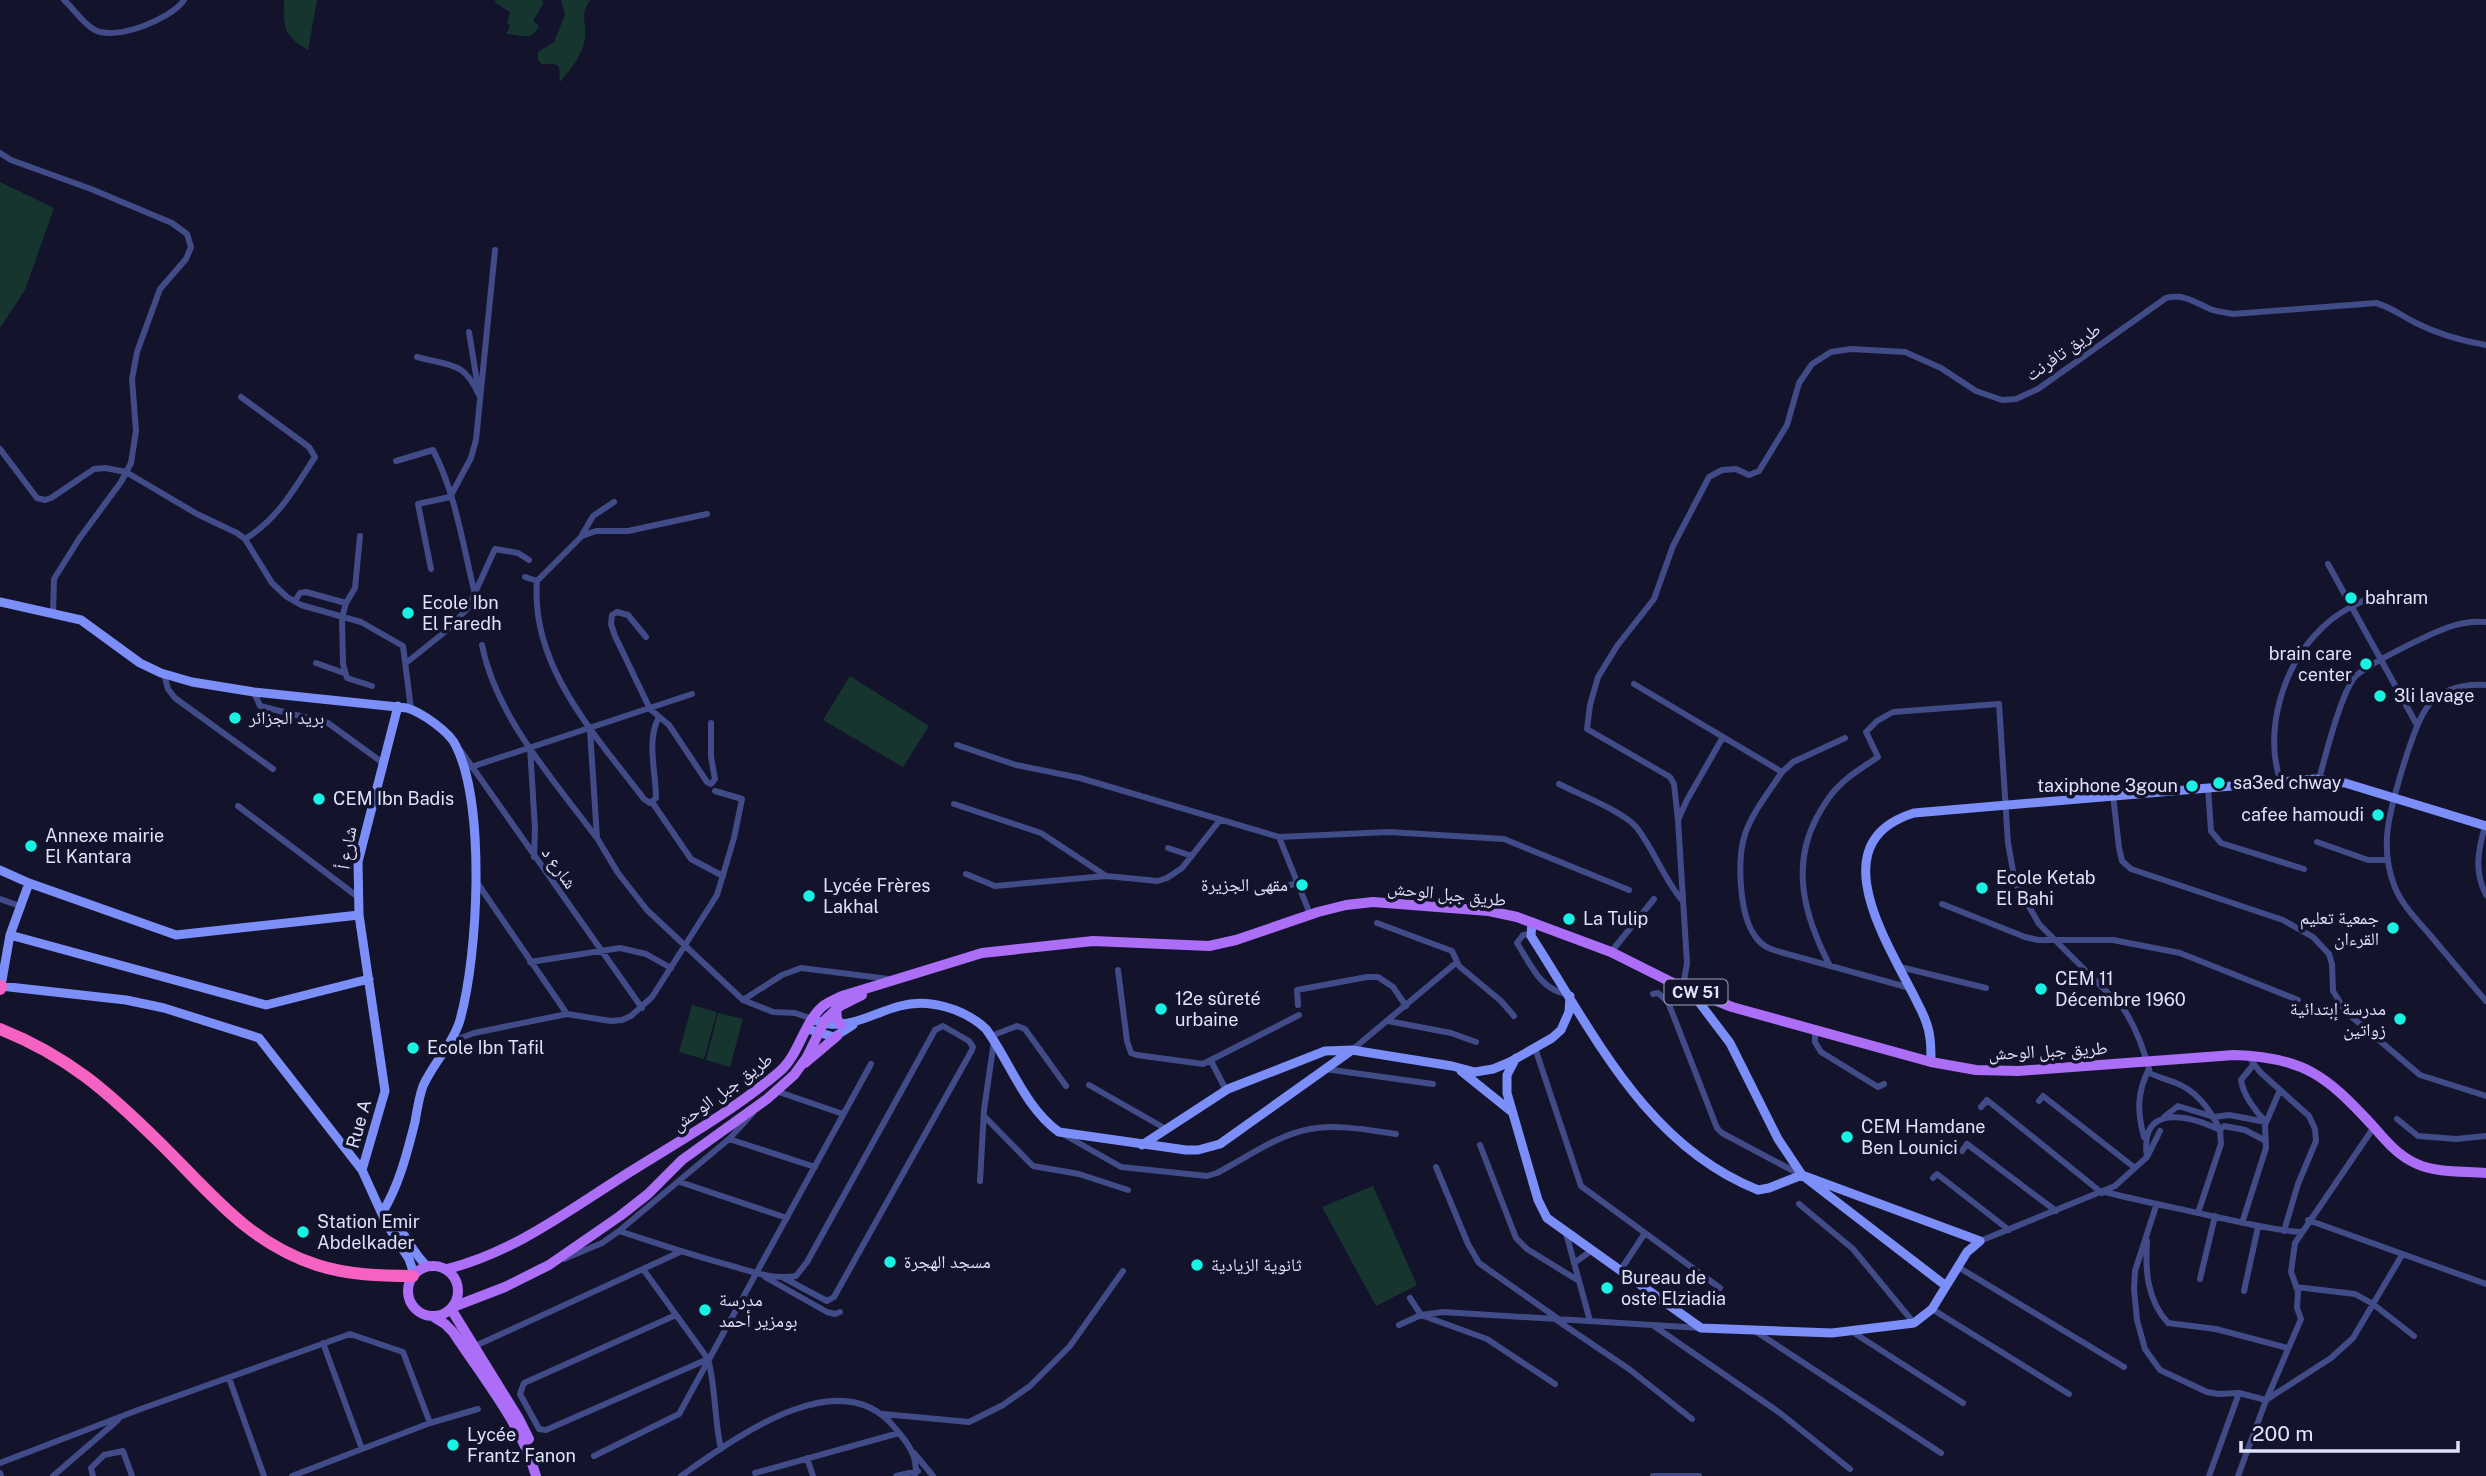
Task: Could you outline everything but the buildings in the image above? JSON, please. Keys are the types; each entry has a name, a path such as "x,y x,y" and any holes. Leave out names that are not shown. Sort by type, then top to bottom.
{"highway":[{"path":"0,1029 39,1045 89,1077 161,1144 211,1197 264,1240 325,1267 358,1273 413,1275"}],"main road":[{"path":"0,602 81,620 140,663 164,674 220,688 411,709 420,712 456,743 468,768 474,827 472,967 459,1024 423,1086 401,1172 382,1213 409,1259 413,1275"},
{"name":"شارع أ","path":"369,979 359,915 358,862 398,706"},
{"path":"1931,1062 1929,1031 1873,912 1866,887 1866,863 1877,838 1898,818 1914,813 2280,780 2319,779 2345,783 2485,826"},
{"path":"0,870 29,883 176,934 359,915"},
{"path":"29,883 5,935 0,987 126,1000 164,1008 259,1038 362,1170"},
{"name":"طريق جبل الوحش","path":"446,1269 486,1258 526,1238 698,1132 782,1070 795,1055 808,1029 818,1025 823,1005 832,1001 982,953 1093,941 1209,946 1346,905 1373,902 1489,911 1532,922 1611,952 1732,1007 1931,1062 1976,1070 2251,1060 2264,1056 2289,1062 2319,1075 2348,1099 2402,1156 2418,1165 2486,1173"},
{"path":"1516,1058 1510,1067 1506,1083 1512,1112 1542,1210 1547,1218 1701,1328 1825,1333 1913,1323 1933,1309 1967,1252 1980,1241 1802,1175 1758,1190 1691,1153 1632,1093 1531,934 1532,922"},
{"path":"5,935 266,1005 369,979"},
{"name":"Rue A","path":"369,979 385,1091 362,1170 382,1213"},
{"path":"802,1065 818,1025 836,1008 884,985"},
{"path":"1686,988 1730,1043 1778,1139 1802,1175 1946,1286"},
{"path":"1142,1145 1226,1090 1325,1051 1352,1050 1475,1072 1493,1069 1535,1048 1561,1030 1569,1012 1569,995"},
{"path":"818,1025 841,1025 900,1006 923,1004 956,1010 977,1020 993,1038 1036,1111 1059,1132 1186,1150 1220,1144 1352,1050"},
{"path":"836,1008 837,1019 841,1025"},
{"path":"767,1099 802,1065 857,1021"},
{"path":"818,1025 837,1036"},
{"path":"1457,1067 1512,1112"},
{"name":"طريق جبل الوحش","path":"452,1308 506,1287 549,1265 620,1216 648,1194 682,1160 767,1099"},
{"path":"382,1213 392,1219 415,1254 427,1266"},
{"path":"432,1316 452,1308 458,1297 454,1277 446,1269 434,1265 427,1266 413,1275 408,1286 411,1303 418,1311 432,1316 453,1332 522,1438 536,1476"},
{"path":"452,1308 473,1347 519,1419 535,1453 542,1476"}],"street":[{"path":"64,0 94,30 113,33 146,24 175,10 184,0"},
{"path":"0,153 11,160 146,210 183,230 190,240 190,252 160,289 137,352 131,386 136,431 131,463 54,579 53,614"},
{"path":"431,569 418,504 450,497 471,458 476,440 495,250"},
{"name":"طريق تافرنت","path":"1678,820 1674,784 1670,777 1587,729 1598,677 1617,646 1654,599 1673,546 1709,477 1722,470 1736,469 1749,475 1759,471 1787,425 1799,383 1812,364 1831,352 1851,349 1905,352 1941,368 1990,397 2016,399 2038,389 2166,298 2178,296 2194,300 2212,310 2233,314 2376,303 2456,340 2486,345"},
{"path":"470,332 480,397"},
{"path":"417,357 465,371 480,397"},
{"path":"241,397 309,447 315,457 282,508 263,528 245,539"},
{"path":"0,449 32,494 45,500 94,469 105,468 126,472 197,514 237,533 245,539 272,583 295,601 342,618 361,621 399,643 405,651 411,709"},
{"path":"396,461 433,450 450,497 475,594"},
{"path":"614,502 593,516 582,536 537,581 537,609 547,650 564,687 590,730 644,799 652,802 691,859 723,876"},
{"path":"582,536 596,531 628,531 707,514"},
{"path":"344,673 342,618 346,603 355,588 360,536"},
{"path":"406,663 446,631 468,608 495,549 519,553 529,560"},
{"path":"2328,564 2417,725"},
{"path":"525,577 537,581"},
{"path":"295,601 300,593 306,592 346,603"},
{"path":"2280,780 2274,758 2275,735 2277,711 2288,679 2308,642 2328,622 2352,606 2378,594"},
{"path":"646,637 628,615 617,612 612,615 611,624 615,636 650,709 669,725 711,784 715,779 711,757 711,723"},
{"path":"2319,779 2337,720 2354,677 2381,660 2447,627 2486,622"},
{"path":"482,645 486,667 495,690 513,722 597,838 618,873 647,910 743,999 773,1012 795,1013 818,1025"},
{"path":"316,663 344,673 352,681 372,686"},
{"path":"164,674 168,690 175,698 273,769"},
{"path":"1634,684 1782,772"},
{"path":"2486,685 2463,686 2440,695 2429,705 2417,725 2387,835 2388,860 2399,897 2486,1002"},
{"path":"254,692 260,706 328,723 383,763"},
{"path":"468,768 530,746 590,730 692,694"},
{"path":"1830,966 1807,914 1801,877 1802,859 1815,820 1836,788 1878,757 1866,732 1877,721 1893,712 1999,704 2008,843 2015,882 2039,925 2123,1008 2132,1022 2150,1073 2191,1091 2214,1116 2220,1130 2221,1144 2198,1213"},
{"path":"652,802 656,798 654,726 659,717"},
{"path":"590,730 597,838"},
{"path":"1686,988 1687,962 1678,820 1686,800 1723,737"},
{"path":"1844,738 1793,762 1782,772 1750,821 1744,837 1741,884 1746,914 1753,934 1766,947 1910,988"},
{"path":"957,745 1016,765 1080,778 1279,837 1389,832 1504,839 1629,890"},
{"path":"530,746 534,857"},
{"name":"شارع د","path":"468,768 642,1008"},
{"path":"1559,784 1621,816 1636,827 1682,900"},
{"path":"2208,787 2211,831 2221,843 2304,869"},
{"path":"448,1043 474,1033 566,1014 611,1021 631,1016 642,1008 652,997 713,903 723,876 742,799 715,791"},
{"path":"2113,795 2122,861 2131,869 2283,919 2313,937 2329,954 2333,990 2346,1012 2420,1074 2486,1096"},
{"path":"954,804 1041,833 1106,876"},
{"path":"238,806 358,897"},
{"path":"966,874 995,886 1106,876 1158,881 1175,874 1220,820"},
{"path":"2485,826 2477,860 2486,895"},
{"path":"1279,837 1310,915"},
{"path":"2318,842 2368,860 2388,860"},
{"path":"1168,848 1192,856"},
{"path":"475,880 566,1014"},
{"path":"1279,888 1298,883"},
{"path":"1611,952 1654,899"},
{"path":"0,900 20,906"},
{"path":"1942,904 2025,937 2113,940 2180,953 2298,1000"},
{"path":"1377,923 1452,951 1457,961 1514,1016"},
{"path":"1531,934 1522,935 1517,943 1539,977 1552,991 1569,995"},
{"path":"530,962 620,948 646,954 671,968"},
{"path":"1352,1050 1457,961"},
{"path":"1900,967 1986,988"},
{"path":"743,999 782,975 801,968 897,980"},
{"path":"1118,970 1131,1053 1195,1064 1211,1061 1299,1015"},
{"path":"1298,1005 1297,990 1367,977 1385,980 1406,1006"},
{"path":"1653,994 1658,993 1668,1002 1717,1128 1802,1175"},
{"path":"1388,1021 1451,1033 1476,1042"},
{"path":"619,1231 680,1252 782,1278 827,1301 831,1300 972,1050 970,1041 943,1026 935,1030 801,1271 796,1276 782,1278"},
{"path":"980,1181 993,1038 1017,1026 1026,1029 1066,1086"},
{"path":"1815,1030 1815,1042 1822,1052 1878,1087 1884,1084"},
{"path":"1535,1048 1581,1186 1720,1287"},
{"path":"2266,1122 2257,1113 2242,1087 2241,1080 2251,1060 2309,1116 2315,1129 2316,1141 2298,1184 2284,1231"},
{"path":"1211,1061 1226,1090"},
{"path":"594,1456 679,1414 871,1064"},
{"path":"2147,1157 2140,1123 2139,1088 2148,1065"},
{"path":"1325,1069 1433,1084"},
{"path":"1089,1086 1166,1129"},
{"path":"2242,1223 2266,1148 2266,1122 2280,1090"},
{"path":"776,1091 843,1114"},
{"path":"2039,1101 2043,1096 2135,1168"},
{"name":"طريق جبل الوحش","path":"549,1265 619,1231 729,1139 767,1099"},
{"path":"1981,1107 1987,1100 2103,1192 2258,1227 2301,1232"},
{"path":"2145,1139 2154,1123 2178,1105 2214,1116 2229,1115 2266,1122"},
{"path":"984,1116 1032,1166 1079,1174 1128,1189"},
{"path":"2164,1118 2202,1122 2220,1130"},
{"path":"2397,1119 2418,1136 2455,1139 2486,1136"},
{"path":"2220,1130 2224,1126 2245,1130 2264,1140"},
{"path":"2238,1476 2266,1400 2301,1319 2291,1272 2295,1243 2308,1220 2374,1127"},
{"path":"1059,1132 1121,1167 1207,1175 1217,1173 1276,1141 1308,1129 1332,1128 1396,1134"},
{"path":"1980,1241 2115,1186 2147,1157 2160,1131"},
{"path":"729,1139 815,1167"},
{"path":"1962,1151 1967,1144 2056,1211"},
{"path":"1480,1145 1512,1230 1521,1245 1580,1281"},
{"path":"1436,1167 1468,1244 1479,1263 1629,1369 1692,1419"},
{"path":"1933,1178 1937,1174 2009,1230"},
{"path":"680,1182 787,1218"},
{"path":"1799,1204 1853,1249 1913,1323"},
{"path":"2156,1206 2135,1271 2137,1320 2145,1349 2160,1370 2207,1392 2239,1393 2266,1400 2342,1349 2360,1328 2402,1255"},
{"path":"2200,1279 2215,1216"},
{"path":"2308,1220 2486,1284"},
{"path":"2244,1291 2258,1227"},
{"path":"2148,1232 2146,1265 2152,1298 2168,1323 2216,1329 2288,1348"},
{"path":"1566,1233 1590,1321"},
{"path":"1620,1271 1645,1233"},
{"path":"1574,1263 1591,1251"},
{"path":"473,1347 680,1252"},
{"path":"1958,1267 2124,1367"},
{"path":"643,1269 708,1359 713,1375 717,1434 721,1449"},
{"path":"883,1414 969,1422 1003,1405 1030,1386 1070,1346 1123,1271"},
{"path":"757,1273 827,1312 841,1312"},
{"path":"2296,1287 2356,1294 2414,1336"},
{"path":"1410,1298 1421,1315 1487,1339 1555,1384"},
{"path":"1933,1309 2069,1394"},
{"path":"1399,1325 1421,1315 1443,1312 1701,1328"},
{"path":"676,1315 524,1383 520,1394 540,1429 546,1430 708,1359"},
{"path":"1654,1325 1780,1413 1850,1469"},
{"path":"1755,1331 1941,1453"},
{"path":"1851,1331 1963,1403"},
{"path":"0,1463 349,1334 403,1352 430,1423"},
{"path":"323,1343 362,1449"},
{"path":"229,1378 264,1476"},
{"path":"2209,1476 2239,1393"},
{"path":"681,1476 777,1416 801,1406 849,1401 869,1405 883,1414 913,1451 915,1473"},
{"path":"292,1476 430,1423 478,1409"},
{"path":"519,1419 530,1412"},
{"path":"53,1476 123,1416"},
{"path":"755,1473 898,1432"},
{"path":"898,1432 933,1476"},
{"path":"93,1476 90,1468 104,1455 123,1451 132,1476"},
{"path":"807,1458 813,1476"},
{"path":"896,1476 927,1469"},
{"path":"1653,1476 1699,1476"}],"green space":[{"path":"284,0 317,0 308,50 294,40 287,30"},
{"path":"542,0 543,4 533,21 539,26 532,35 506,34 510,26 507,22 510,12 494,2"},
{"path":"561,0 590,0 584,15 585,38 582,50 560,82 559,67 542,64 538,60 538,52 554,42 565,15"},
{"path":"0,182 54,208 25,290 0,328"},
{"path":"850,676 929,726 903,767 823,720"},
{"path":"692,1005 717,1012 704,1059 679,1052"},
{"path":"718,1013 743,1019 730,1067 706,1060"},
{"path":"1373,1186 1417,1285 1376,1306 1322,1207"}],"place":[{"name":"bahram","path":"2351,598"},
{"name":"Ecole Ibn El Faredh","path":"408,613"},
{"name":"brain care center","path":"2366,664"},
{"name":"3li lavage","path":"2380,696"},
{"name":"بريد الجزائر","path":"235,718"},
{"name":"sa3ed chway","path":"2219,783"},
{"name":"taxiphone 3goun","path":"2192,786"},
{"name":"CEM Ibn Badis","path":"319,799"},
{"name":"cafee hamoudi","path":"2378,815"},
{"name":"Annexe mairie El Kantara","path":"31,846"},
{"name":"مقهى الجزيرة","path":"1302,885"},
{"name":"Ecole Ketab El Bahi","path":"1982,888"},
{"name":"Lycée Frères Lakhal","path":"809,896"},
{"name":"La Tulip","path":"1569,919"},
{"name":"جمعية تعليم القرءان","path":"2393,928"},
{"name":"CEM 11 Décembre 1960","path":"2041,989"},
{"name":"12e sûreté urbaine","path":"1161,1009"},
{"name":"مدرسة إبتدائية زواتين","path":"2400,1019"},
{"name":"Ecole Ibn Tafil","path":"413,1048"},
{"name":"CEM Hamdane Ben Lounici","path":"1847,1137"},
{"name":"Station Emir Abdelkader","path":"303,1232"},
{"name":"مسجد الهجرة","path":"890,1262"},
{"name":"ثانوية الزيادية","path":"1197,1265"},
{"name":"Bureau de oste Elziadia","path":"1607,1288"},
{"name":"مدرسة بومزير أحمد","path":"705,1310"},
{"name":"Lycée Frantz Fanon","path":"453,1445"}]}
